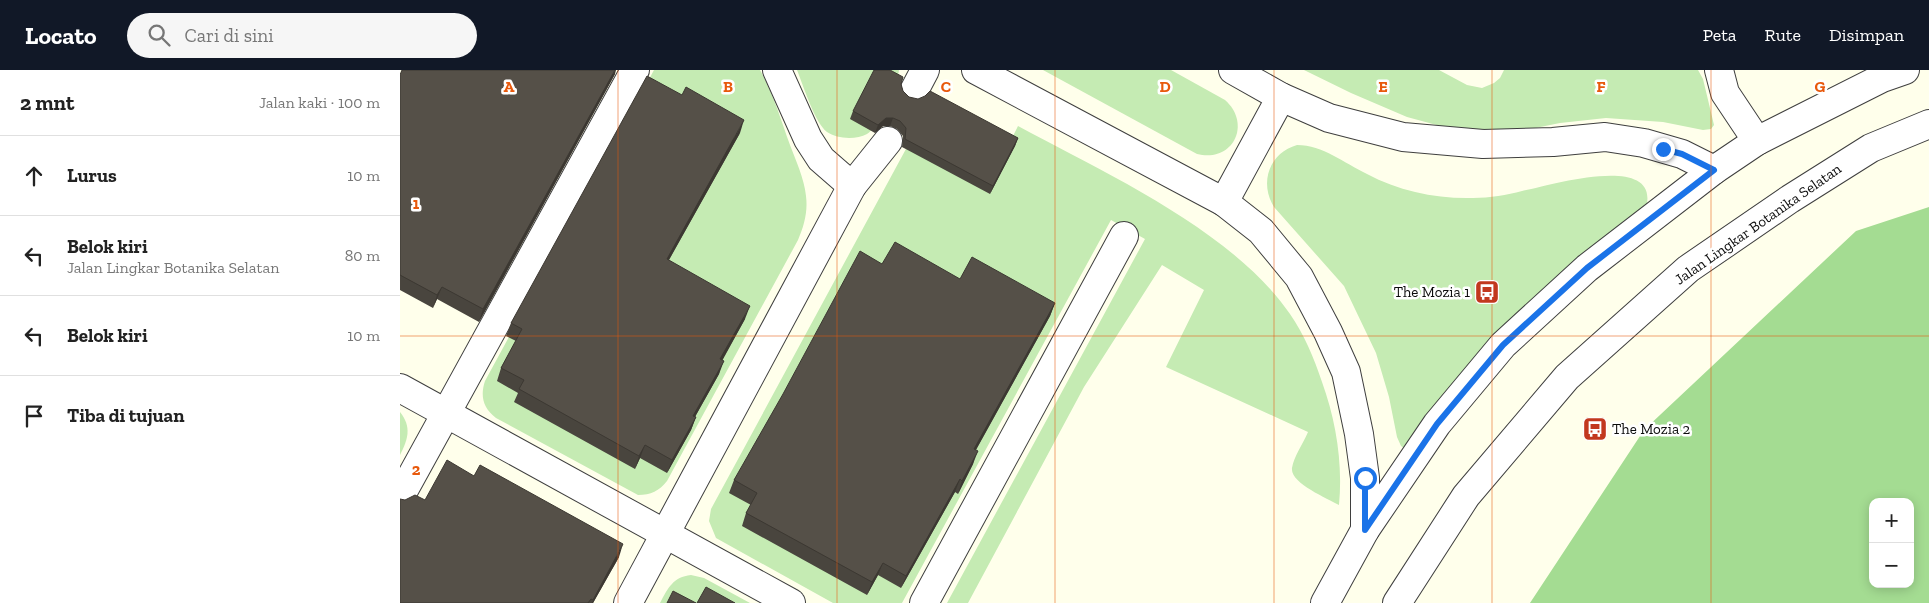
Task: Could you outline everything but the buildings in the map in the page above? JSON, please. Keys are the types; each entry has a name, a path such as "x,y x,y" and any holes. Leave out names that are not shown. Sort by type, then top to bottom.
{"street":[{"path":"400,497 635,70"},
{"path":"777,70 808,139 821,159 852,186"},
{"path":"976,70 1224,202 1261,231 1299,277 1328,332 1346,372 1359,434 1365,478 1365,530"},
{"path":"1233,70 1281,96 1329,118 1403,137 1483,144 1553,142 1605,137 1644,143 1682,154 1714,170"},
{"path":"1719,70 1725,93 1757,141"},
{"path":"1325,603 1365,530 1437,424 1503,345 1587,268 1714,170 1757,141 1882,78 1904,70"},
{"path":"1224,202 1281,96"},
{"name":"Jalan Lingkar Botanika Selatan","path":"1397,603 1466,496 1566,376 1688,269 1790,199 1871,148 1929,124"},
{"path":"628,603 852,186 888,141"},
{"path":"924,603 1124,236"},
{"path":"400,388 791,603"}],"green space":[{"path":"654,70 760,70 773,97 800,170 805,189 806,213 798,240 667,481 654,492 638,495 496,418 485,406 483,392 485,381"},
{"path":"797,70 899,70 887,105 871,130 863,136 847,138 827,132 818,121"},
{"path":"1043,70 1171,70 1225,100 1233,110 1237,120 1235,139 1229,147 1220,153 1210,155 1197,154"},
{"path":"1304,70 1439,70 1467,85 1482,88 1494,83 1500,78 1504,70 1698,70 1703,79 1714,125 1711,129 1703,130 1663,122 1606,118 1560,123 1510,133 1459,131 1407,117"},
{"path":"926,112 1012,138 1018,126 1165,206 1235,256 1265,284 1290,314 1300,330 1322,382 1335,427 1340,474 1339,505 1303,484 1293,474 1292,468 1295,459 1308,432 1166,367 1204,290 1162,265 1084,387 968,603 947,603 1145,239 1111,220 902,603 833,603 716,538 709,521 711,509"},
{"path":"1297,145 1325,151 1367,174 1392,185 1418,193 1445,197 1492,197 1580,179 1603,176 1624,177 1640,182 1647,194 1644,214 1407,450 1401,446 1397,437 1389,397 1376,353 1344,286 1274,207 1270,198 1267,179 1273,162 1287,149"},
{"path":"1929,207 1929,603 1530,603 1644,430 1856,231"},
{"path":"400,412 404,417 408,433 400,455"},
{"path":"691,575 704,578 750,603 660,603 675,581"}],"place":[{"name":"The Mozia 1","path":"1487,292"},
{"name":"The Mozia 2","path":"1595,429"}],"route":[{"path":"1365,478 1365,530 1437,424 1503,345 1587,268 1714,170 1682,154 1663,149"}]}
